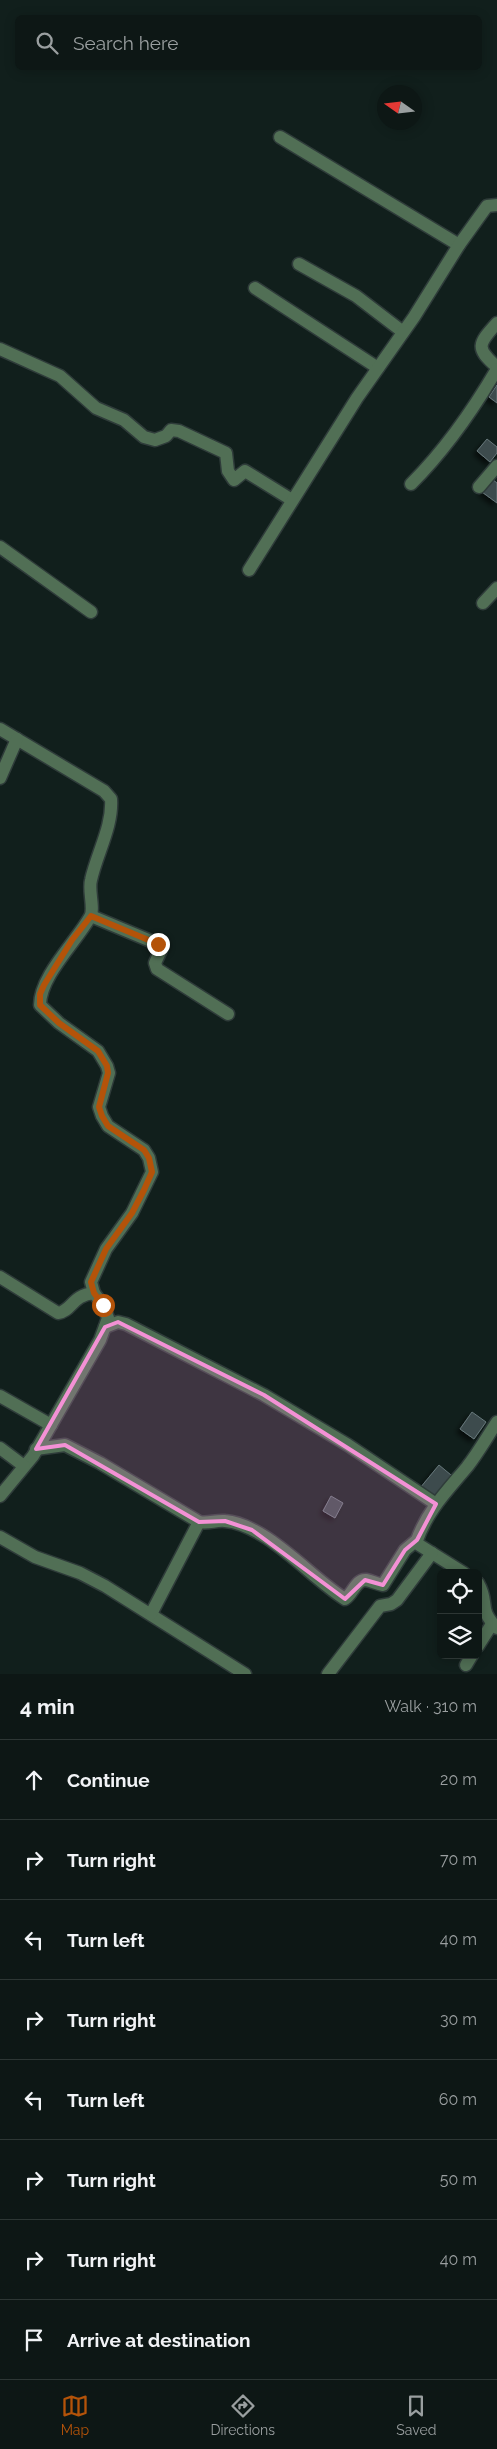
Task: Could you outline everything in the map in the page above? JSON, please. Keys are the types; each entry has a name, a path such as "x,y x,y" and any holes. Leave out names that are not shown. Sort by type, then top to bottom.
{"street":[{"path":"280,137 459,245"},
{"path":"249,570 356,398 403,332 459,245 487,206 497,205"},
{"path":"299,264 346,289 403,332"},
{"path":"255,288 378,368"},
{"path":"411,484 424,471 479,400 497,368 483,355 480,348 482,341 497,323"},
{"path":"0,349 60,376 96,408 124,420 144,437 154,440 166,436 171,430 179,431 226,453 228,471 234,480 245,471 292,500"},
{"path":"479,488 497,466"},
{"path":"0,547 91,612"},
{"path":"483,603 497,588"},
{"path":"0,730 104,791 111,798 108,825 90,883 91,916 72,940 44,985 40,994 40,1005 59,1023 98,1051 107,1066 108,1073 99,1107 102,1116 108,1126 144,1150 149,1158 152,1172 132,1213 106,1249 91,1282 94,1293 103,1305 108,1318 100,1340 36,1449 0,1496"},
{"path":"0,778 17,739"},
{"path":"91,916 158,944 161,950 155,963 156,969 228,1014"},
{"path":"0,1277 58,1313 64,1311 81,1295 94,1293"},
{"path":"104,1327 118,1322 126,1324 264,1395 348,1444 436,1504"},
{"path":"0,1396 51,1424"},
{"path":"36,1449 65,1445 108,1468 198,1522 207,1524 225,1521 252,1530 290,1554 346,1599 351,1596 358,1583 365,1580 383,1585 405,1550 417,1540 436,1504 469,1465 497,1422"},
{"path":"0,1448 24,1466"},
{"path":"151,1614 198,1522"},
{"path":"0,1537 35,1557 80,1573 105,1586 245,1674"},
{"path":"417,1540 416,1543 458,1569"},
{"path":"328,1674 380,1606 391,1604 397,1600 432,1553"},
{"path":"482,1590 485,1595 482,1608 496,1627 482,1642"}],"highlighted area":[{"path":"118,1322 264,1395 436,1504 417,1540 405,1550 383,1585 365,1580 345,1599 252,1530 225,1521 199,1522 65,1445 36,1449 105,1327"}],"building":[{"path":"497,385 497,403 489,397"},
{"path":"487,439 497,447 497,453 490,462 477,451"},
{"path":"492,479 497,483 497,503 482,492"},
{"path":"472,1412 486,1422 474,1439 460,1429"},
{"path":"439,1465 451,1475 433,1498 420,1488"},
{"path":"331,1496 343,1503 335,1518 323,1511"}],"route":[{"path":"103,1305 94,1293 91,1282 106,1249 132,1213 152,1172 149,1158 144,1150 108,1126 102,1116 99,1107 104,1096 108,1073 107,1066 98,1051 59,1023 40,1005 40,994 72,940 91,916 158,944"}]}
